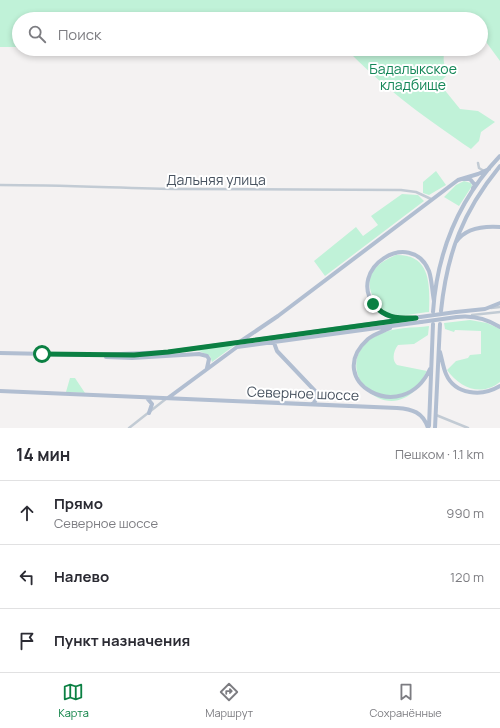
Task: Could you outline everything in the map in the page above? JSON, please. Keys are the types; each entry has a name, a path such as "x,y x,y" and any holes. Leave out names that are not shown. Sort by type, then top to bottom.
{"main road":[{"path":"433,312 441,261 459,212 473,189 500,156"},
{"path":"440,311 444,283 452,249 467,213 500,166"},
{"path":"241,342 458,180 487,170"},
{"path":"458,180 467,178 475,185 473,189"},
{"path":"452,249 462,235 473,229 500,227"},
{"path":"434,301 428,271 422,262 413,255 399,252 391,254 374,266 370,272 368,286 373,304 379,311 388,316 419,319 467,316 486,320 500,327"},
{"path":"168,398 234,348 273,340 419,319 456,312 485,309 500,303"},
{"path":"370,397 360,387 356,379 354,362 360,349 374,335 395,326 419,319"},
{"path":"428,428 433,324"},
{"path":"434,428 440,324"},
{"path":"0,353 97,355 168,352 264,339 282,341 395,326"},
{"path":"260,328 259,335 264,339"},
{"path":"273,340 277,351 293,366 316,392 317,398 313,404"},
{"path":"282,341 279,348 284,357"},
{"path":"439,347 446,374 456,386 477,394 489,392 500,386"},
{"path":"97,355 113,358 132,358 199,354 209,359 207,368"},
{"path":"413,395 426,380 430,370"},
{"name":"Северное шоссе","path":"0,391 409,409 423,417 428,428"},
{"path":"145,397 150,400 152,404 149,413"},
{"path":"383,402 398,403"}],"street":[{"path":"478,163 479,168 487,170"},
{"name":"Дальняя улица","path":"0,185 21,184 181,189 401,190 416,192 431,199"},
{"path":"485,309 500,307"},
{"path":"467,316 500,312"},
{"path":"129,428 168,398"},
{"path":"435,415 468,428"}],"green space":[{"name":"Бадалыкское кладбище","path":"0,0 500,0 500,61 488,45 488,12 12,12 12,47 0,47"},
{"name":"Бадалыкское кладбище","path":"353,56 444,56 445,66 449,73 439,83 460,109 478,111 495,122 481,132 479,141 471,149 424,116 365,68"},
{"path":"436,171 446,185 429,195 423,193 423,182"},
{"path":"464,181 471,183 472,186 459,206 444,197 456,185"},
{"path":"402,194 418,195 424,201 325,276 314,261 356,227 363,236 378,225 371,216"},
{"path":"396,255 408,256 422,265 428,282 429,312 396,315 386,311 376,302 370,290 370,277 378,266"},
{"path":"470,320 487,323 500,329 500,382 493,387 478,390 464,386 447,370 456,361 468,358 470,355 481,354 481,331 455,330 454,332 445,329 444,323"},
{"path":"429,326 428,335 414,344 398,345 395,350 394,360 397,365 427,371 416,389 402,399 388,401 375,396 364,386 358,374 357,360 363,346 378,335 390,330"},
{"path":"235,345 212,362 210,356 197,350"},
{"path":"70,378 75,378 85,393 66,392"}],"route":[{"path":"42,354 134,355 168,352 416,318 394,318 383,314 373,304"}]}
